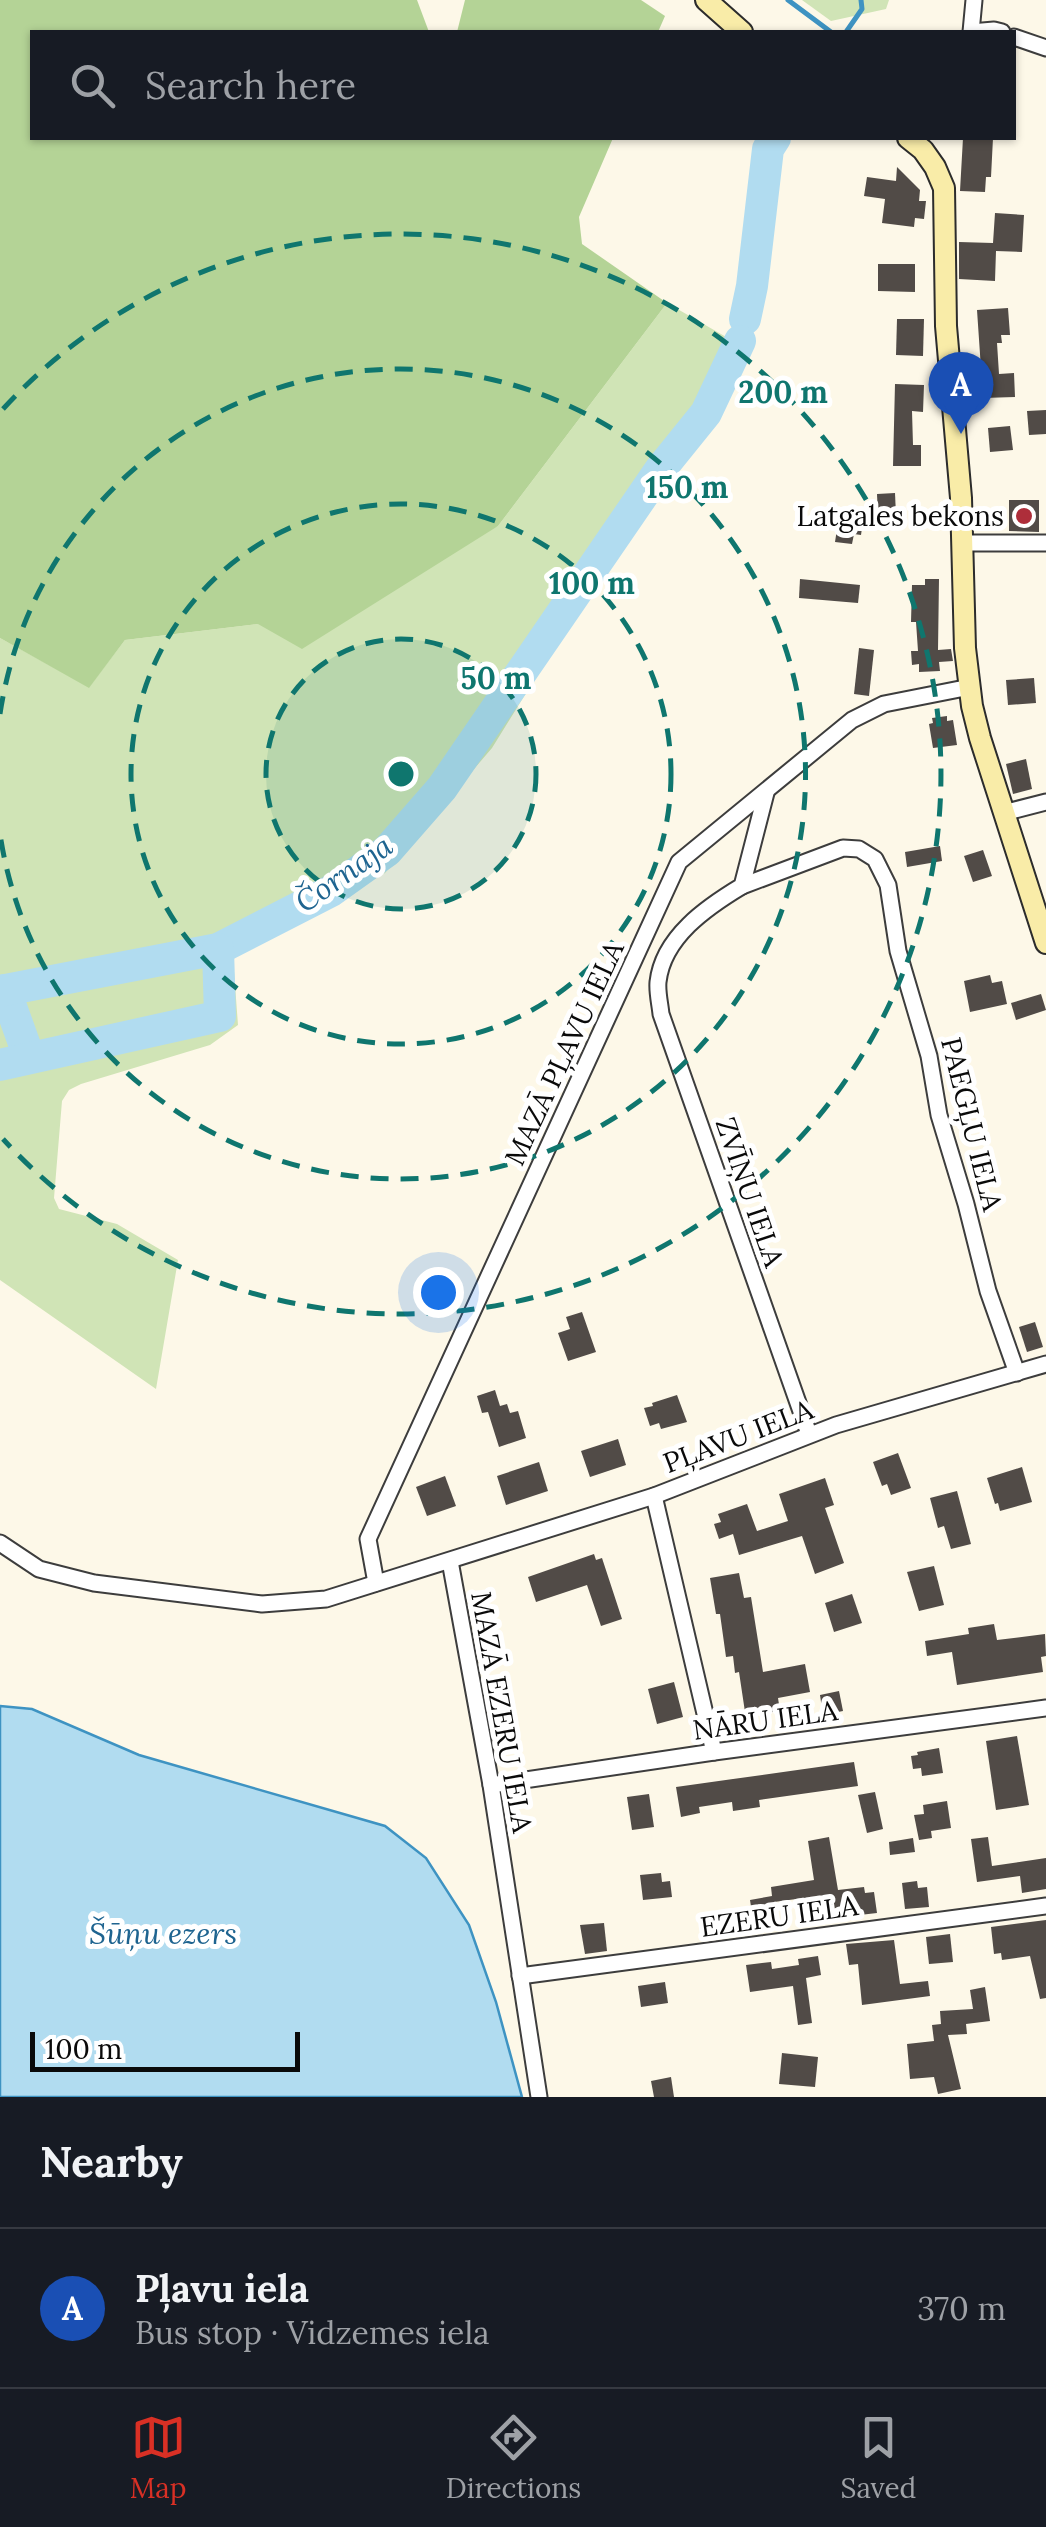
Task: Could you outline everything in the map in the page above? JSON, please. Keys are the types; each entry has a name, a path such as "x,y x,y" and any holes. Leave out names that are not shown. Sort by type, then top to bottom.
{"street":[{"path":"706,0 740,30"},
{"path":"971,30 974,0"},
{"path":"1016,38 1046,48"},
{"path":"921,142 944,188 946,326 961,498 965,648 970,687 980,738 1046,942"},
{"path":"962,543 1046,543"},
{"name":"MAZĀ PĻAVU IELA","path":"376,1584 368,1539 680,862 852,720 884,704 970,687"},
{"path":"742,886 766,792"},
{"path":"1003,813 1046,802"},
{"name":"PAEGĻU IELA","path":"742,886 843,848 859,849 876,859 888,884 898,952 930,1056 939,1115 988,1291 1017,1373"},
{"name":"ZVĪŅU IELA","path":"742,886 712,903 682,931 662,965 658,985 661,1014 809,1434"},
{"name":"PĻAVU IELA","path":"450,1560 654,1496 809,1434 1046,1364"},
{"path":"654,1496 714,1752"},
{"name":"MAZĀ EZERU IELA","path":"0,1543 39,1569 94,1583 262,1604 326,1599 450,1560 491,1785 539,2097"},
{"name":"NĀRU IELA","path":"491,1785 1046,1708"},
{"name":"EZERU IELA","path":"520,1976 1046,1906"}],"green space":[{"path":"0,0 417,0 428,30 30,30 30,140 612,140 579,217 582,244 667,303 498,526 302,649 258,624 125,640 89,688 0,638"},
{"path":"465,0 641,0 665,16 659,30 458,30"},
{"path":"802,0 889,0 886,9 831,21"},
{"path":"667,303 747,349 721,415 597,579 492,748 385,873 233,958 238,1025 210,1045 81,1084 69,1090 62,1101 54,1198 59,1209 117,1224 178,1260 156,1389 0,1280 0,638 89,687 125,640 258,624 498,526"}],"water":[{"name":"Šūņu ezers","path":"0,1706 32,1709 139,1755 385,1826 426,1858 469,1925 496,2002 522,2097 0,2097"}],"building":[{"path":"963,140 993,140 991,177 986,177 985,192 960,191"},
{"path":"897,167 920,190 919,201 926,201 924,219 915,218 914,227 882,223 885,199 864,196 867,177 896,181"},
{"path":"995,213 1024,215 1022,252 996,251 995,281 959,279 959,242 993,243"},
{"path":"878,264 915,264 915,292 878,291"},
{"path":"1008,308 1010,335 1001,335 1002,343 997,343 999,374 1014,373 1015,397 983,398 977,310"},
{"path":"897,319 924,319 923,356 896,355"},
{"path":"895,384 924,385 923,412 912,411 913,445 921,445 921,466 893,466"},
{"path":"1046,410 1046,434 1029,435 1027,411"},
{"path":"1010,426 1013,450 990,452 988,428"},
{"path":"895,493 896,515 878,516 877,494"},
{"name":"Latgales bekons","path":"1009,500 1039,500 1039,532 1009,531"},
{"path":"840,510 864,514 861,535 854,534 852,544 835,542"},
{"path":"800,579 860,585 858,603 799,598"},
{"path":"925,579 939,579 938,650 951,649 953,661 939,662 940,671 919,672 919,664 912,665 911,651 918,651 916,622 911,622 912,585 925,585"},
{"path":"859,648 874,650 869,696 854,694"},
{"path":"1034,678 1036,703 1008,705 1006,680"},
{"path":"947,716 947,721 953,720 957,745 933,748 929,724 933,723 932,718"},
{"path":"1026,759 1032,789 1013,794 1006,764"},
{"path":"940,846 942,861 907,867 905,852"},
{"path":"983,850 992,876 973,882 964,856"},
{"path":"990,975 992,983 1002,981 1007,1004 970,1012 964,981"},
{"path":"1041,994 1046,1010 1016,1020 1011,1003"},
{"path":"582,1312 596,1352 568,1361 558,1333 570,1329 566,1317"},
{"path":"1035,1322 1043,1347 1027,1352 1019,1327"},
{"path":"495,1390 500,1406 507,1404 510,1413 518,1411 526,1438 499,1447 488,1412 482,1413 477,1396"},
{"path":"677,1395 687,1422 661,1429 659,1423 650,1426 644,1408"},
{"path":"618,1439 626,1465 590,1477 581,1451"},
{"path":"898,1453 911,1488 891,1495 887,1484 882,1486 873,1462"},
{"path":"539,1462 548,1491 506,1505 497,1476"},
{"path":"1022,1467 1032,1502 1000,1511 987,1478"},
{"path":"445,1476 456,1506 427,1516 416,1487"},
{"path":"825,1478 834,1505 825,1508 844,1563 815,1574 802,1536 739,1555 733,1534 719,1539 714,1524 721,1522 718,1514 747,1504 757,1531 788,1521 779,1494"},
{"path":"957,1491 971,1544 951,1549 944,1526 938,1528 930,1498"},
{"path":"594,1554 596,1560 602,1558 622,1619 601,1626 587,1585 536,1602 528,1577"},
{"path":"934,1566 944,1605 919,1611 907,1572"},
{"path":"739,1573 744,1598 751,1597 763,1672 805,1664 810,1692 778,1698 780,1711 745,1712 739,1672 735,1673 733,1656 726,1657 710,1578"},
{"path":"852,1594 862,1623 834,1632 825,1603"},
{"path":"994,1624 997,1640 1045,1634 1043,1672 957,1685 952,1652 927,1656 925,1641 969,1634 968,1628"},
{"path":"674,1682 683,1717 657,1724 648,1689"},
{"path":"839,1691 843,1711 823,1715 820,1695"},
{"path":"1017,1736 1029,1805 996,1810 986,1741"},
{"path":"939,1748 943,1773 922,1776 921,1768 913,1769 911,1756"},
{"path":"854,1762 858,1786 759,1800 760,1807 733,1811 732,1802 699,1807 700,1813 681,1817 676,1787"},
{"path":"875,1792 883,1829 867,1833 858,1795"},
{"path":"649,1794 654,1827 632,1830 627,1797"},
{"path":"947,1801 951,1828 931,1831 932,1838 919,1840 914,1815 924,1814 923,1805"},
{"path":"829,1837 838,1890 864,1887 865,1893 874,1892 877,1913 851,1916 849,1906 806,1913 804,1898 774,1902 778,1929 755,1933 750,1900 772,1896 771,1887 814,1880 808,1841"},
{"path":"988,1837 992,1866 1046,1858 1046,1889 1022,1893 1020,1876 977,1882 971,1839"},
{"path":"913,1838 915,1852 890,1855 889,1842"},
{"path":"661,1873 662,1882 670,1881 672,1897 643,1900 640,1875"},
{"path":"917,1881 918,1888 927,1887 929,1907 905,1909 902,1883"},
{"path":"720,1912 724,1938 704,1940 700,1916"},
{"path":"1046,1920 1046,1998 1040,1999 1030,1956 1002,1960 1001,1953 994,1954 991,1927"},
{"path":"604,1923 607,1951 585,1954 580,1925"},
{"path":"950,1934 953,1962 929,1964 926,1937"},
{"path":"894,1940 900,1984 928,1981 930,1996 862,2005 858,1964 849,1965 846,1944"},
{"path":"818,1956 821,1975 806,1978 812,2023 798,2025 793,1986 750,1992 746,1965 771,1962 772,1969 799,1965 798,1959"},
{"path":"665,1982 668,2003 641,2007 638,1986"},
{"path":"985,1987 990,2021 966,2024 967,2034 948,2035 961,2089 938,2094 934,2077 910,2079 907,2044 934,2041 932,2025 941,2024 940,2011 973,2009 970,1990"},
{"path":"782,2053 818,2057 815,2087 779,2084"},
{"path":"671,2077 674,2097 654,2097 651,2081"}],"waterway":[{"path":"788,0 828,30"},
{"name":"Čornaja","path":"847,30 862,9 861,0"},
{"name":"Čornaja","path":"745,319 768,149 774,140"},
{"name":"Čornaja","path":"0,991 218,949 331,891 387,851 442,788 660,470 706,413 740,341"},
{"path":"0,1065 220,1016 218,949"},
{"path":"5,990 29,1057"}],"place":[{"name":"Pļavu iela","path":"961,434"},
{"name":"Latgales bekons","path":"1024,516"}]}
